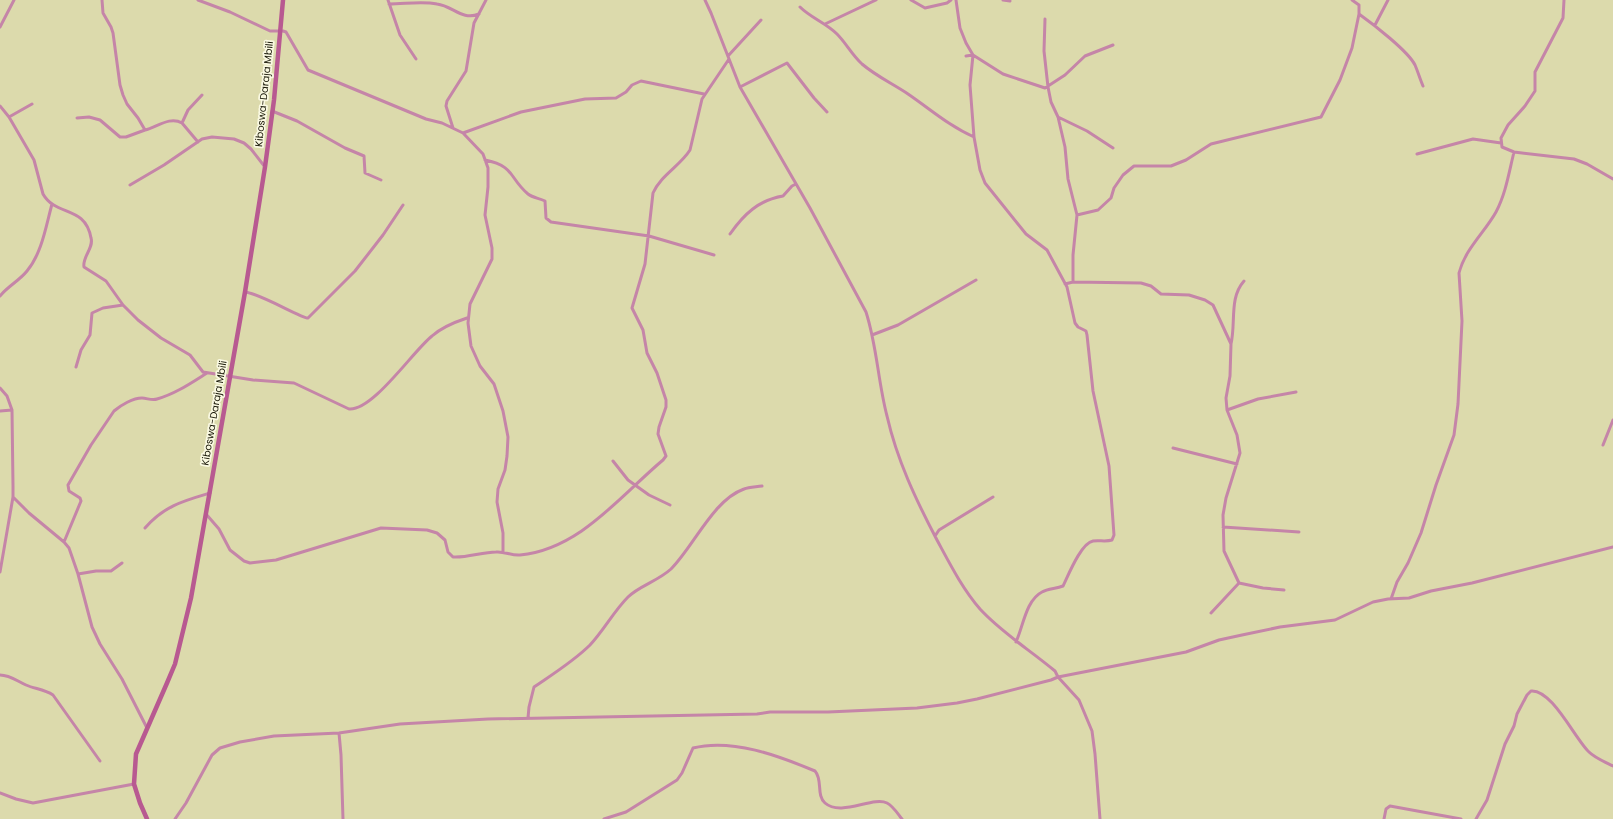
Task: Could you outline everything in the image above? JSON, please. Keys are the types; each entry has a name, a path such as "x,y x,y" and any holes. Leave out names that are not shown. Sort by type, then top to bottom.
{"main road":[{"name":"Kiboswa-Daraja Mbili","path":"148,819 140,803 134,784 136,754 167,683 179,649 190,598 245,292 272,111 283,0"}],"street":[{"path":"0,27 14,0"},
{"path":"102,0 104,13 113,33 120,85 123,95 127,104 145,130"},
{"path":"198,0 230,12 270,31 286,32 304,65 314,73 426,119 463,132 477,147 485,160 489,176 485,215 492,248 492,259 470,304 467,318 471,346 480,366 494,384 505,416 508,437 508,456 498,489 497,502 503,533 503,552"},
{"path":"453,128 446,106 447,101 466,71 474,24 486,0"},
{"path":"705,0 740,87 796,184 866,312 872,335 883,401 901,465 911,488 957,578 973,600 991,619 1016,642 1055,671 1058,677 1078,700 1092,731 1100,819"},
{"path":"825,24 876,0"},
{"path":"910,0 925,8 947,3 951,0"},
{"path":"956,0 960,28 973,55 1003,74 1045,88 1064,75 1085,56 1113,45"},
{"path":"1003,0 1010,0"},
{"path":"1077,215 1098,210 1111,198 1114,188 1123,175 1134,166 1171,166 1186,160 1212,144 1321,117 1340,80 1352,48 1359,14 1359,5 1352,0"},
{"path":"1375,25 1388,0"},
{"path":"1564,0 1563,18 1535,72 1535,92 1508,125 1501,138 1501,143 1505,149 1514,152 1574,159 1587,164 1613,179"},
{"path":"416,59 400,35 389,2 438,4 466,16 471,17 479,14"},
{"path":"800,7 837,34 862,63 884,80 908,94 958,130 974,137"},
{"path":"1359,14 1375,25 1415,64 1423,86"},
{"path":"1045,19 1044,51 1050,102 1058,118 1065,147 1068,179 1077,215 1073,255 1073,282"},
{"path":"206,514 219,529 230,550 244,561 250,563 276,560 381,528 428,530 437,533 445,540 448,552 453,557 503,552 517,555 526,554 548,548 578,534 595,521 664,460 666,456 658,434 658,427 666,407 666,400 657,374 649,360 643,330 632,308 646,264 653,193 658,183 686,156 690,150 699,107 704,94 728,58 761,20"},
{"path":"966,56 973,55"},
{"path":"973,55 970,85 974,137 980,170 987,187 1006,208 1026,234 1047,250 1065,284 1070,298 1075,323 1086,332 1093,391 1109,466 1114,535 1112,540 1092,541 1076,559 1063,586 1042,591 1035,597 1024,618 1016,642"},
{"path":"740,87 787,63 814,98 827,112"},
{"path":"463,132 521,112 585,99 616,98 626,92 632,85 641,81 704,94"},
{"path":"182,123 188,110 202,95"},
{"path":"9,117 32,104"},
{"path":"0,106 9,117 34,160 43,194 46,199 52,204 79,216 85,222 92,240 91,247 84,260 84,267 106,281 123,305 151,330 190,355 200,369 207,373 230,375 253,380 294,383 349,409 358,409 388,384 433,334 446,326 467,318"},
{"path":"272,111 297,121 345,148 364,156 365,173 380,180"},
{"path":"77,118 89,117 100,120 120,137 126,137 163,123 174,121 182,123 198,142"},
{"path":"1058,118 1088,131 1112,148"},
{"path":"130,185 164,165 198,142 212,136 239,141 251,149 264,167"},
{"path":"1417,154 1473,139 1501,143"},
{"path":"1391,599 1397,582 1408,563 1421,533 1454,435 1459,397 1462,321 1459,273 1461,266 1479,235 1496,214 1503,199 1514,152"},
{"path":"485,160 501,164 508,169 528,194 545,200 546,218 551,222 649,236 714,255"},
{"path":"730,234 746,213 773,198 783,196 792,186 796,184"},
{"path":"0,296 7,288 21,278 32,263 42,240 52,204"},
{"path":"245,292 276,303 304,318 308,318 354,271 383,235 403,205"},
{"path":"872,335 898,325 976,280"},
{"path":"1239,583 1224,551 1223,515 1226,498 1240,453 1240,444 1227,410 1226,398 1230,376 1231,344 1234,332 1234,302 1239,286 1244,280"},
{"path":"1065,284 1073,282 1141,283 1152,286 1161,294 1182,294 1205,300 1213,305 1231,344"},
{"path":"76,367 80,350 90,335 92,314 103,308 123,305"},
{"path":"64,542 81,501 80,498 69,491 68,485 91,445 114,411 118,407 142,398 155,400 162,398 207,373"},
{"path":"0,388 7,396 12,410 13,497 0,572"},
{"path":"1227,410 1258,399 1296,392"},
{"path":"0,411 12,410"},
{"path":"1603,445 1613,420"},
{"path":"1173,448 1237,464"},
{"path":"613,461 628,480 649,494 670,505"},
{"path":"528,718 534,687 571,661 590,645 629,596 661,578 672,568 683,556 703,527 731,496 745,488 762,486"},
{"path":"145,528 158,514 169,508 210,493"},
{"path":"13,497 29,513 64,542 72,556 78,574 92,627 100,644 122,679 147,728"},
{"path":"935,536 939,530 993,497"},
{"path":"1223,527 1299,532"},
{"path":"175,819 186,803 212,755 220,748 232,743 274,736 339,733 400,724 528,718 828,712 917,708 957,703 1058,677 1186,652 1219,640 1236,636 1280,627 1335,620 1366,604 1391,599 1409,598 1431,591 1613,547"},
{"path":"78,574 96,571 111,571 122,563"},
{"path":"1239,583 1263,588 1284,590"},
{"path":"1211,613 1239,583"},
{"path":"0,675 5,675 26,685 46,690 53,695 100,762"},
{"path":"1476,819 1487,800 1505,744 1514,726 1517,714 1527,695 1531,692 1538,692 1549,700 1558,709 1590,753 1613,766"},
{"path":"339,733 344,808 343,819"},
{"path":"604,819 626,812 677,780 682,773 693,748 739,746 815,771 818,776 821,796 825,803 829,806 844,807 882,802 890,806 902,819"},
{"path":"0,793 33,803 134,784"},
{"path":"1384,819 1386,808 1390,806 1461,819"}]}
